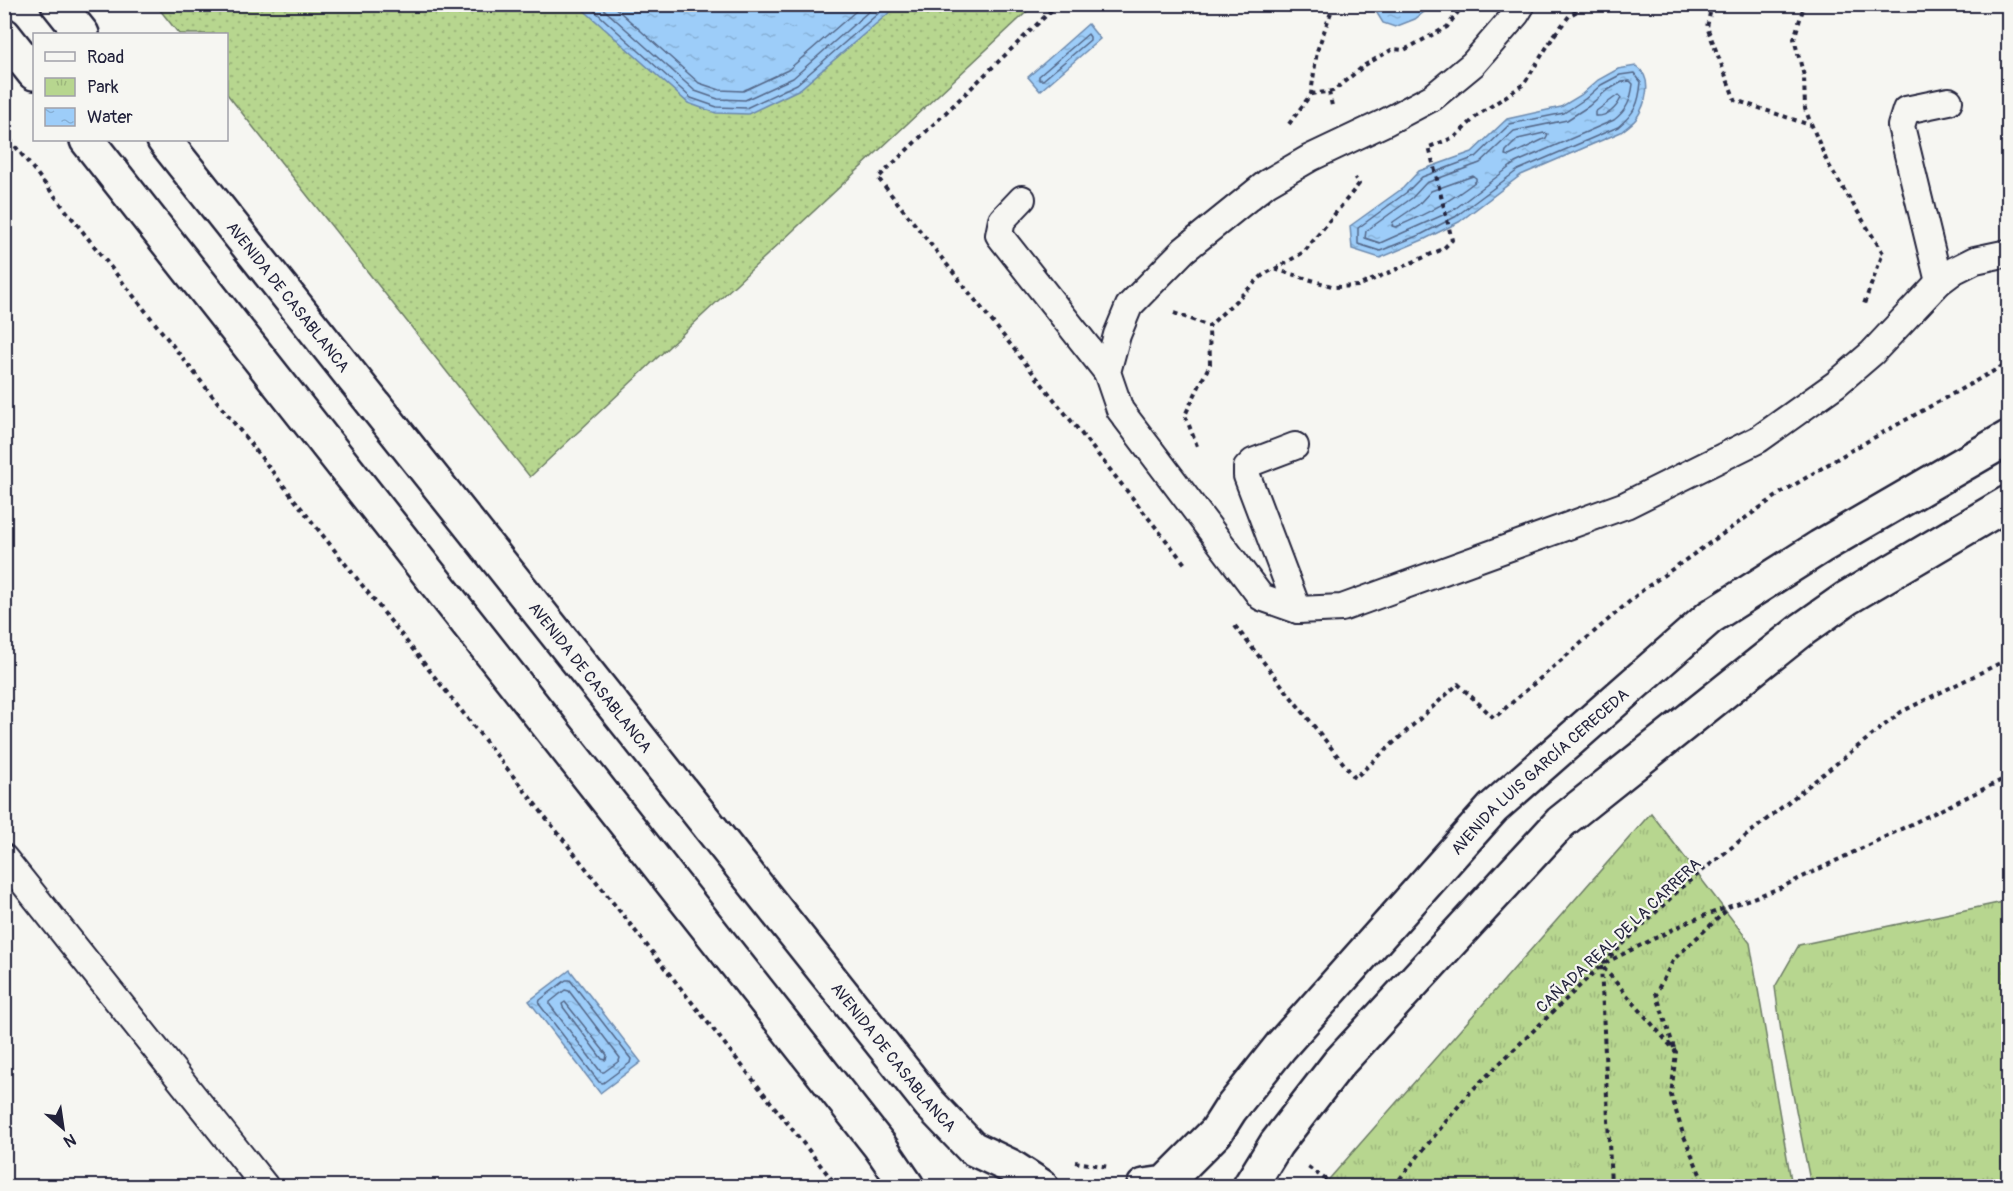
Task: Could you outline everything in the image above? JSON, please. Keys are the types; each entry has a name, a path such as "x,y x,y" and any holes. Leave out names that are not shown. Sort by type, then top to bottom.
{"street":[{"path":"58,4 81,33"},
{"path":"4,35 33,72"},
{"path":"88,141 879,1144 907,1186"},
{"name":"AVENIDA DE CASABLANCA","path":"165,141 930,1104 972,1148 1010,1166 1041,1186"},
{"name":"AVENIDA LUIS GARCÍA CERECEDA","path":"1144,1186 1165,1183 1216,1132 1230,1110 1281,1046 1493,808 1710,617 1820,547 2008,438"},
{"path":"1250,1186 1276,1144 1338,1064 1561,822 1803,629 1847,598 2008,503"}],"lane":[{"path":"1107,372 1117,335 1129,306 1184,250 1267,183 1433,97 1473,64 1522,4"},
{"path":"1938,282 1901,126 1906,110 1949,101"},
{"path":"1022,199 1002,220 999,235 1107,372 1120,410 1261,597 1298,610 1342,608 1626,505 1759,439 1836,384 1872,353 1938,282 1975,260 2008,254"},
{"path":"1295,447 1253,462 1247,468 1247,476 1298,610"},
{"path":"4,858 265,1186"}],"path":[{"path":"1058,4 878,178 1191,572"},
{"path":"1294,168 1277,142 1311,94 1317,51 1334,4"},
{"path":"1311,94 1333,91 1365,65 1393,49 1404,50 1447,27 1464,4"},
{"path":"1555,34 1570,15 1590,4"},
{"path":"1712,4 1707,27 1735,100 1811,125"},
{"path":"1809,4 1803,9 1794,39 1804,76 1805,109 1827,162 1883,253"},
{"path":"4,132 837,1186"},
{"path":"1197,447 1185,415 1210,364 1209,327 1263,275 1274,269 1335,287 1358,286 1443,249 1452,240 1430,156"},
{"path":"1229,619 1356,778 1458,684 1494,718 1644,589 1781,493 1850,450 2008,363"},
{"name":"CAÑADA REAL DE LA CARRERA","path":"1394,1186 1469,1093 1682,887 1901,712 2008,658"},
{"path":"1601,965 1690,921 1780,888 2008,777"},
{"path":"1705,1186 1683,1134 1671,1095 1676,1052 1656,993 1674,959 1732,905"},
{"path":"1601,965 1676,1052"},
{"path":"1601,965 1611,1186"},
{"path":"1064,1160 1111,1167"}],"green space":[{"path":"156,5 1034,5 530,477 228,95 228,33 178,33"},
{"path":"1651,813 1750,943 1792,1186 1323,1186"},
{"path":"2008,901 2008,948 2004,977 2008,995 2008,1186 1811,1186 1782,1039 1775,987 1799,945"}],"water":[{"path":"578,5 898,5 800,89 748,114 716,113 688,103"},
{"path":"1372,5 1433,5 1415,19 1395,27 1383,23"},
{"path":"1088,24 1100,39 1040,91 1028,77"},
{"path":"1636,66 1642,71 1647,84 1645,99 1636,119 1621,132 1521,175 1459,222 1425,239 1380,258 1352,249 1350,226 1403,188 1419,171 1472,152 1507,119 1561,107 1581,95 1598,80 1618,69"},
{"path":"570,970 641,1062 600,1093 529,1001"}]}
